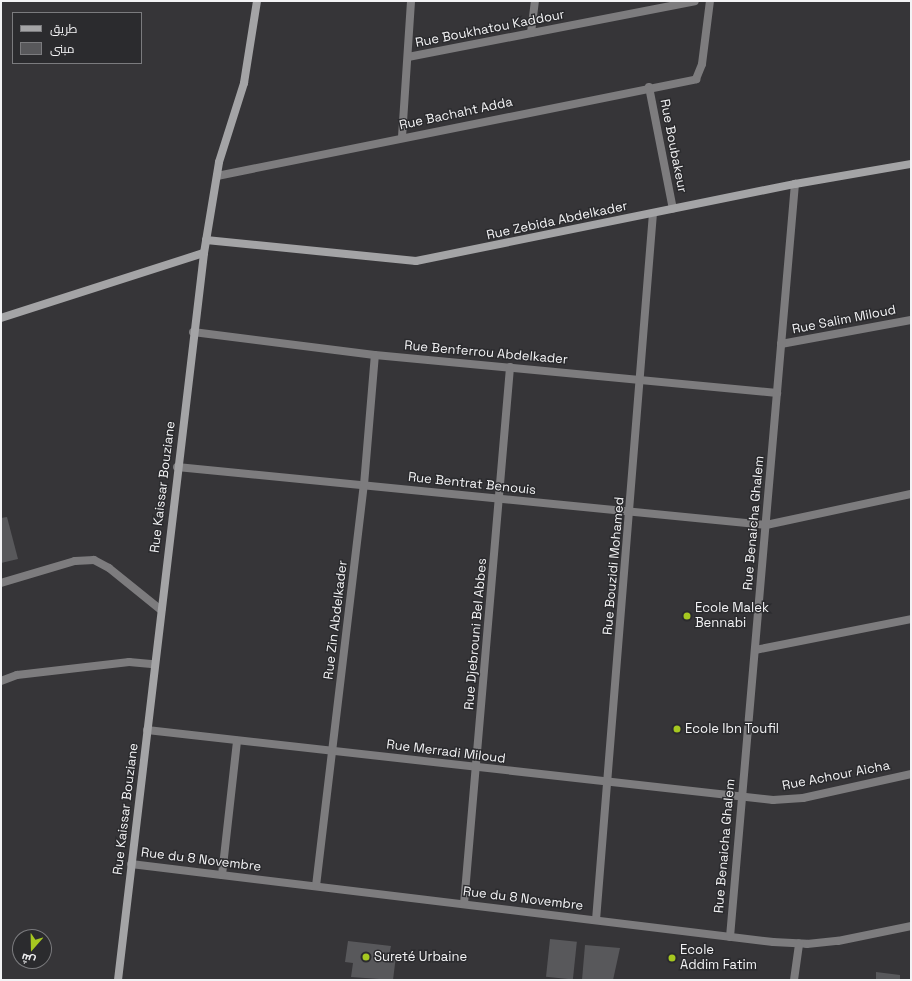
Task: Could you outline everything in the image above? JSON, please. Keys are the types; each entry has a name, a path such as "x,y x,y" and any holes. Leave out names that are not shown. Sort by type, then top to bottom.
{"street":[{"name":"Rue Kaissar Bouziane","path":"118,980 177,467 204,253 217,176 244,83 257,1"},
{"path":"402,137 412,1"},
{"path":"531,33 535,1"},
{"name":"Rue Boukhatou Kaddour","path":"408,57 694,1"},
{"name":"Rue Bachaht Adda","path":"217,176 649,87 690,81 699,75 710,1"},
{"name":"Rue Boubakeur","path":"649,87 673,209"},
{"name":"Rue Zebida Abdelkader","path":"206,240 416,261 795,184 911,164"},
{"name":"Rue Benaicha Ghalem","path":"730,936 795,184"},
{"name":"Rue Bouzidi Mohamed","path":"596,920 631,512 653,213"},
{"path":"1,318 204,253"},
{"name":"Rue Salim Miloud","path":"781,344 911,320"},
{"name":"Rue Benferrou Abdelkader","path":"194,332 375,355 777,394"},
{"name":"Rue Zin Abdelkader","path":"316,886 364,485 375,355"},
{"name":"Rue Djebrouni Bel Abbes","path":"464,904 510,367"},
{"name":"Rue Bentrat Benouis","path":"177,467 766,524 911,494"},
{"path":"1,583 75,561 94,560 109,568 161,610"},
{"path":"755,650 911,618"},
{"path":"1,681 17,675 129,662 154,664"},
{"name":"Rue Merradi Miloud","path":"147,730 476,769 742,797"},
{"path":"222,875 237,740"},
{"name":"Rue Achour Aicha","path":"742,797 773,800 803,798 911,774"},
{"name":"Rue du 8 Novembre","path":"131,864 799,943 838,941 911,926"},
{"path":"794,980 799,943"}],"building":[{"path":"7,517 18,559 1,563 1,518"},
{"path":"550,939 577,942 573,980 546,977"},
{"path":"348,941 391,946 389,955 396,956 393,980 351,977 353,963 345,962"},
{"path":"585,945 620,948 613,980 582,980"},
{"path":"876,972 900,975 900,980 876,980"}],"place":[{"name":"Ecole Malek Bennabi","path":"687,616"},
{"name":"Ecole Ibn Toufil","path":"677,729"},
{"name":"Sureté Urbaine","path":"366,957"},
{"name":"Ecole Addim Fatim","path":"672,958"}]}
